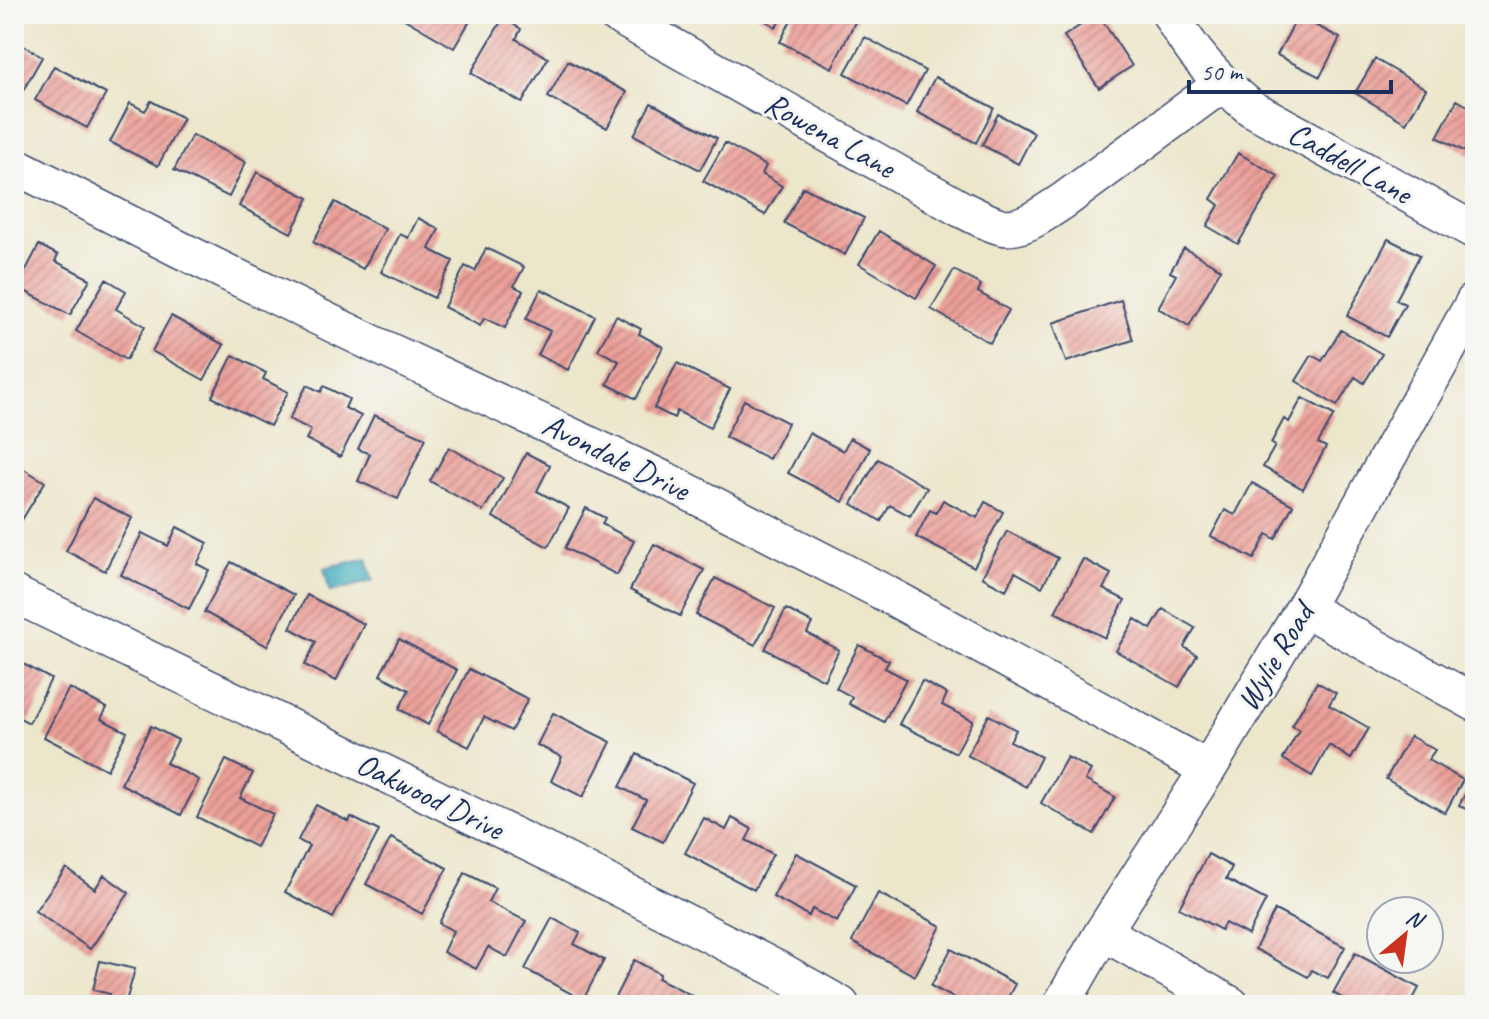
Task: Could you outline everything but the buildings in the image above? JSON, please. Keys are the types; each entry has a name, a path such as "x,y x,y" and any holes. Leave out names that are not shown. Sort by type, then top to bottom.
{"street":[{"name":"Rowena Lane","path":"615,14 961,209 1006,228 1056,222 1222,84"},
{"name":"Caddell Lane","path":"1170,14 1185,41 1222,84 1251,108 1475,231"},
{"name":"Avondale Drive","path":"14,165 374,344 667,481 881,591 1208,769"},
{"name":"Wylie Road","path":"1061,1005 1304,608 1475,300"},
{"name":"Oakwood Drive","path":"14,594 568,862 841,1005"},
{"path":"1304,608 1475,703"},
{"path":"1103,932 1231,1005"}],"water":[{"path":"367,558 373,581 330,592 324,568"}]}
